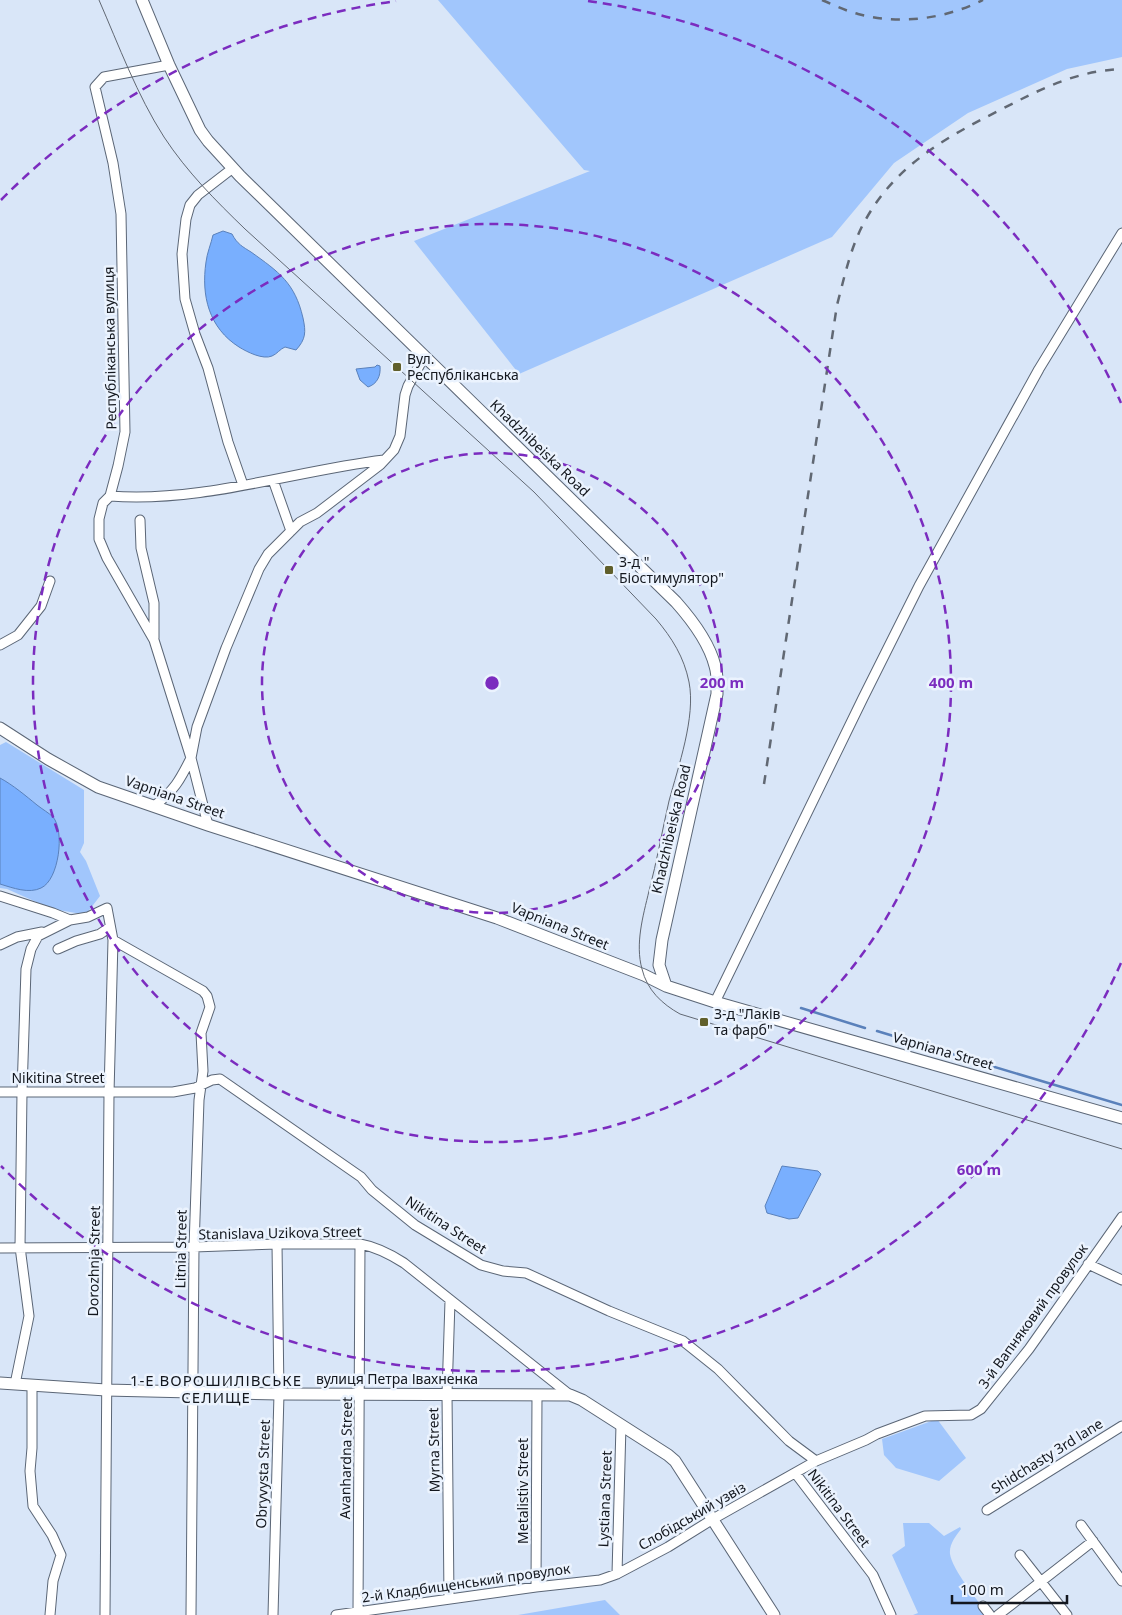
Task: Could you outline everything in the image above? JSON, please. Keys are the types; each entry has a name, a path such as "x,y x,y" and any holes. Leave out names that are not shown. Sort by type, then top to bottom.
{"street":[{"name":"Khadzhibeiska Road","path":"142,0 169,65 200,130 208,141 424,357 676,602 695,624 705,641 716,667 717,694 662,940 659,965 666,986"},
{"name":"Республіканська вулиця","path":"169,65 104,77 94,87 114,163 121,214 126,432 110,496 103,503 99,519 100,539 107,558 154,640 208,825"},
{"path":"233,168 198,195 190,205 186,219 182,254 185,299 195,334 208,368 228,442 243,485"},
{"path":"715,1002 862,698 920,586 1039,369 1122,234"},
{"path":"154,806 168,796 180,780 190,758 201,718 226,648 258,569 268,554 300,522 317,513 394,450 398,444 408,386 424,357"},
{"path":"110,496 160,496 243,485 384,460"},
{"path":"273,480 291,531"},
{"path":"140,520 141,548 154,603 154,640"},
{"path":"0,645 18,635 41,606 50,581"},
{"name":"Vapniana Street","path":"0,728 48,759 98,787 208,825 497,918 666,986 715,1002 1122,1118"},
{"path":"0,896 70,920"},
{"name":"Dorozhnja Street","path":"70,920 88,917 107,908 113,940 109,1093 105,1615"},
{"path":"15,1384 29,1316 20,1247 26,969 31,949 38,936 70,920"},
{"path":"58,949 100,934 110,927"},
{"path":"0,945 17,937 48,931"},
{"name":"Litnia Street","path":"113,940 203,991 207,996 210,1007 201,1033 203,1071 199,1100 194,1248 191,1615"},
{"name":"Nikitina Street","path":"0,1092 173,1092 188,1090 216,1079 226,1082 361,1177 372,1190 415,1225 481,1264 503,1271 526,1273 609,1311 683,1341 718,1369 789,1442 816,1461 796,1474 872,1575 891,1615"},
{"name":"3-й Вапняковий провулок","path":"816,1461 877,1434 925,1416 971,1415 981,1409 1029,1350 1122,1218"},
{"name":"Stanislava Uzikova Street","path":"0,1248 194,1248 278,1244 360,1244 393,1256 570,1395"},
{"name":"Obryvysta Street","path":"273,1615 279,1394 278,1244"},
{"name":"Avanhardna Street","path":"358,1612 360,1244"},
{"path":"1088,1264 1122,1280"},
{"name":"Myrna Street","path":"449,1600 447,1394 450,1301"},
{"name":"вулиця Петра Івахненка","path":"0,1383 106,1390 279,1394 570,1395 582,1400 661,1450 675,1461 774,1615"},
{"path":"32,1385 30,1471 33,1506 52,1535 61,1555 53,1582 50,1615"},
{"name":"Metalistiv Street","path":"536,1587 537,1395"},
{"name":"Lystiana Street","path":"617,1574 622,1426"},
{"name":"Shidchasty 3rd lane","path":"987,1510 1122,1426"},
{"name":"Слобідський узвіз","path":"600,1580 617,1574 668,1547 712,1519 796,1474"},
{"path":"1081,1525 1122,1581"},
{"path":"998,1615 1093,1541"},
{"path":"1020,1555 1067,1615"},
{"name":"2-й Кладбищенський провулок","path":"336,1615 600,1580"},
{"path":"983,1606 990,1615"}],"shaded area":[{"path":"438,0 1122,0 1122,57 1067,69 968,113 894,163 832,237 519,374 414,241 590,171 584,170"},
{"path":"223,231 232,234 240,245 278,272 290,287 300,306 305,327 302,342 296,350 285,347 272,356 255,355 242,349 229,339 214,321 206,299 206,262 213,235"},
{"path":"377,365 380,366 379,376 374,384 368,387 360,380 356,369 375,367"},
{"path":"6,742 84,790 84,843 80,852 86,861 100,896 87,913 52,909 7,889 0,888 0,745"},
{"path":"0,778 50,814 57,824 59,844 56,866 47,883 36,890 21,890 0,884"},
{"path":"782,1166 818,1171 821,1174 798,1218 789,1219 767,1213 765,1206"},
{"path":"937,1419 966,1458 939,1481 896,1468 884,1455 882,1439"},
{"path":"903,1523 929,1523 944,1536 960,1527 961,1529 953,1540 950,1554 966,1586 989,1615 913,1615 918,1613 892,1555 905,1546"},
{"path":"605,1600 620,1615 518,1615"}],"waterway":[{"path":"801,1008 865,1028"},
{"path":"877,1031 956,1055"},
{"path":"968,1059 1122,1105"}],"tram line":[{"path":"99,0 129,70 154,121 173,150 202,186 245,229 534,492 656,619 677,648 689,682 691,696 690,711 685,742 669,801 644,910 639,950 644,977 656,996 680,1014 1122,1149"}],"railway":[{"path":"822,0 858,14 890,19 938,16 968,7 983,0"},
{"path":"764,784 837,305 856,239 866,219 878,200 908,167 942,142 1000,110 1059,82 1089,73 1122,69"}],"place":[{"name":"Вул. Республіканська","path":"397,367"},
{"name":"З-д \" Біостимулятор\"","path":"609,570"},
{"name":"З-д \"Лаків та фарб\"","path":"704,1022"}],"district":[{"name":"1-Е ВОРОШИЛІВСЬКЕ СЕЛИЩЕ","path":"216,1390"}]}
